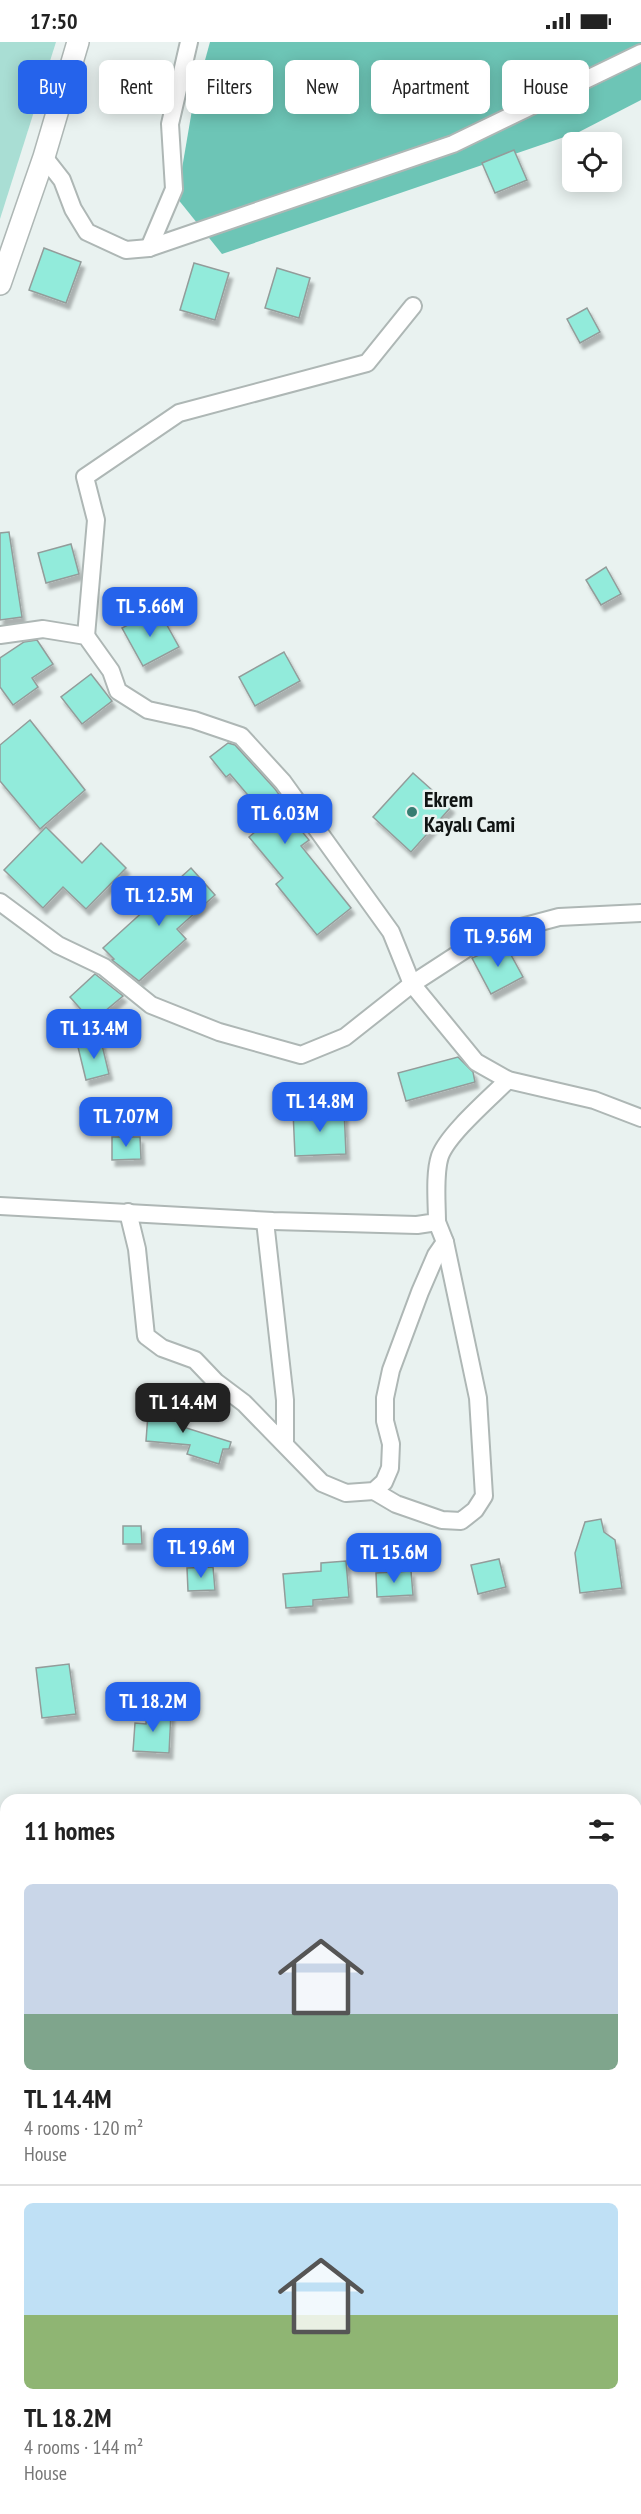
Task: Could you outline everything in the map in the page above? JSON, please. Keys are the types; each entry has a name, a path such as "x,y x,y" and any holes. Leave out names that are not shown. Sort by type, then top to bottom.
{"street":[{"path":"0,284 44,157 78,42"},
{"path":"149,248 174,189 170,124 189,42"},
{"path":"44,157 62,180 73,209 87,232 126,250 149,248 453,144 641,53"},
{"path":"414,306 367,363 179,413 85,477 96,520 86,636 111,671 118,690 148,710 194,720 241,736 283,782 391,932 412,984 476,1062 508,1080 594,1100 641,1118"},
{"path":"0,635 43,629 86,636"},
{"path":"0,902 58,945 104,967 151,1005 219,1032 301,1055 345,1037 412,984 472,945 514,929 559,917 641,913"},
{"path":"128,1212 136,1249 146,1336 162,1348 195,1360 216,1382 244,1403 322,1483 346,1493 374,1491 396,1504 442,1520 461,1521 475,1510 484,1496 478,1398 445,1242 437,1222 436,1189 440,1156 462,1126 508,1080"},
{"path":"0,1206 265,1221 417,1226 437,1222"},
{"path":"265,1221 285,1400 285,1443"},
{"path":"374,1491 384,1482 390,1468 391,1444 385,1420 385,1398 391,1370 420,1292 436,1255 445,1242"}],"green space":[{"path":"0,42 56,42 50,60 18,60 18,114 33,114 0,219"},
{"path":"210,42 641,42 641,100 579,132 562,132 562,138 222,254 177,198 191,114 273,114 273,60 205,60"}],"building":[{"path":"514,150 527,180 495,193 482,163"},
{"path":"44,248 81,262 66,303 29,290"},
{"path":"194,263 229,273 215,320 180,310"},
{"path":"277,268 310,278 299,318 265,308"},
{"path":"587,308 600,332 580,343 567,319"},
{"path":"9,532 22,617 0,620 0,533"},
{"path":"71,544 79,574 46,583 38,553"},
{"path":"606,567 621,594 601,605 586,580"},
{"path":"158,609 179,647 143,666 122,628"},
{"path":"37,640 53,664 32,678 38,687 13,705 0,687 0,658 24,642"},
{"path":"284,652 300,681 255,706 239,677"},
{"path":"91,674 112,701 82,724 61,697"},
{"path":"30,720 85,790 40,829 0,781 0,745"},
{"path":"228,743 235,745 275,789 286,804 282,807 309,840 301,846 351,908 317,935 276,884 283,878 249,837 269,820 230,774 226,777 210,757"},
{"name":"Ekrem Kayalı Cami","path":"413,773 451,807 411,852 373,817"},
{"path":"46,827 82,863 101,843 126,868 86,909 63,887 43,908 4,870"},
{"path":"191,868 215,895 177,929 186,939 139,981 112,960 114,959 103,948"},
{"path":"505,944 523,977 491,994 472,958"},
{"path":"95,974 123,996 92,1022 70,997"},
{"path":"101,1041 109,1074 86,1080 78,1047"},
{"path":"458,1057 473,1072 475,1082 406,1101 398,1073"},
{"path":"344,1109 346,1154 295,1156 293,1111"},
{"path":"112,1137 140,1137 141,1159 112,1160"},
{"path":"156,1402 182,1405 180,1426 231,1442 229,1449 223,1449 219,1464 187,1454 190,1445 146,1441 148,1414 155,1414"},
{"path":"601,1519 604,1532 615,1540 622,1588 580,1593 575,1553 585,1522"},
{"path":"123,1526 141,1526 142,1544 123,1544"},
{"path":"499,1559 506,1587 478,1594 471,1565"},
{"path":"346,1561 349,1597 313,1600 313,1606 286,1608 283,1574 321,1571 321,1563"},
{"path":"213,1567 215,1590 188,1591 187,1568"},
{"path":"411,1571 413,1595 377,1597 376,1573"},
{"path":"69,1664 76,1714 42,1718 36,1668"},
{"path":"147,1711 171,1712 169,1753 133,1751 135,1723 146,1724"}],"place":[{"name":"Ekrem Kayalı Cami","path":"412,812"}]}
